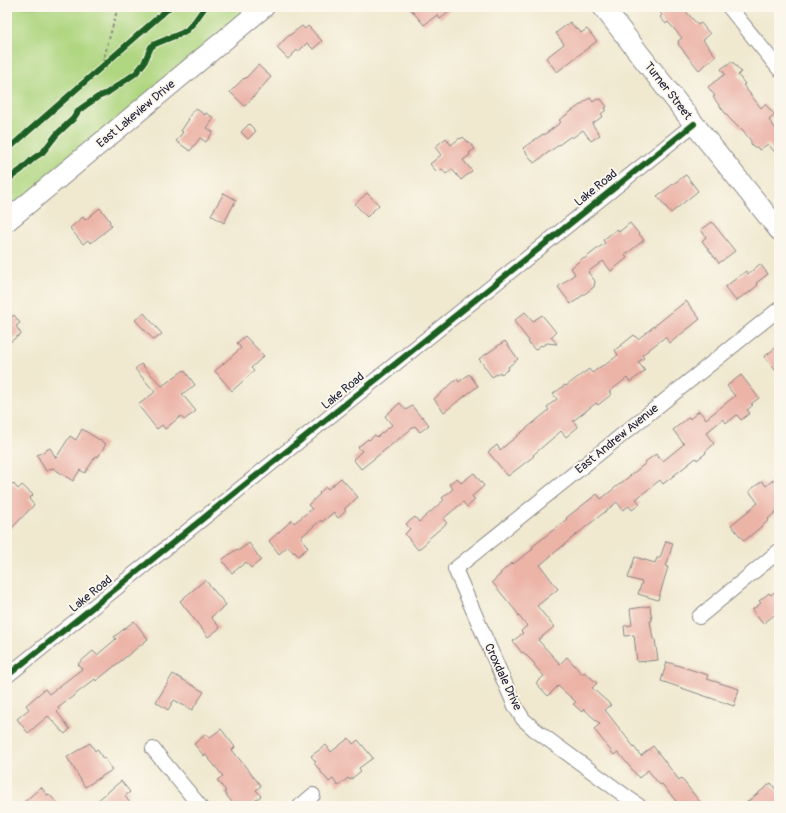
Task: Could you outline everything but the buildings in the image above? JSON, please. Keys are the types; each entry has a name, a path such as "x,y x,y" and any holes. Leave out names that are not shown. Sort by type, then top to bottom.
{"street":[{"name":"East Lakeview Drive","path":"7,221 264,7"},
{"name":"Turner Street","path":"603,7 779,230"},
{"path":"729,7 779,70"},
{"name":"Lake Road","path":"7,676 694,124"},
{"name":"East Andrew Avenue","path":"454,569 779,309"},
{"path":"699,617 779,551"},
{"name":"Croxdale Drive","path":"454,569 515,706 523,719 534,729 639,806"},
{"path":"153,749 200,806"},
{"path":"300,806 313,795"}],"path":[{"path":"101,68 118,7"},
{"path":"95,73 112,58"}],"green space":[{"path":"7,7 264,7 7,221"}],"cycle path":[{"path":"7,150 170,7"},
{"path":"7,180 43,152 57,134 73,119 79,110 136,73 144,63 151,47 187,30 205,7"},
{"path":"7,676 694,124"}]}
